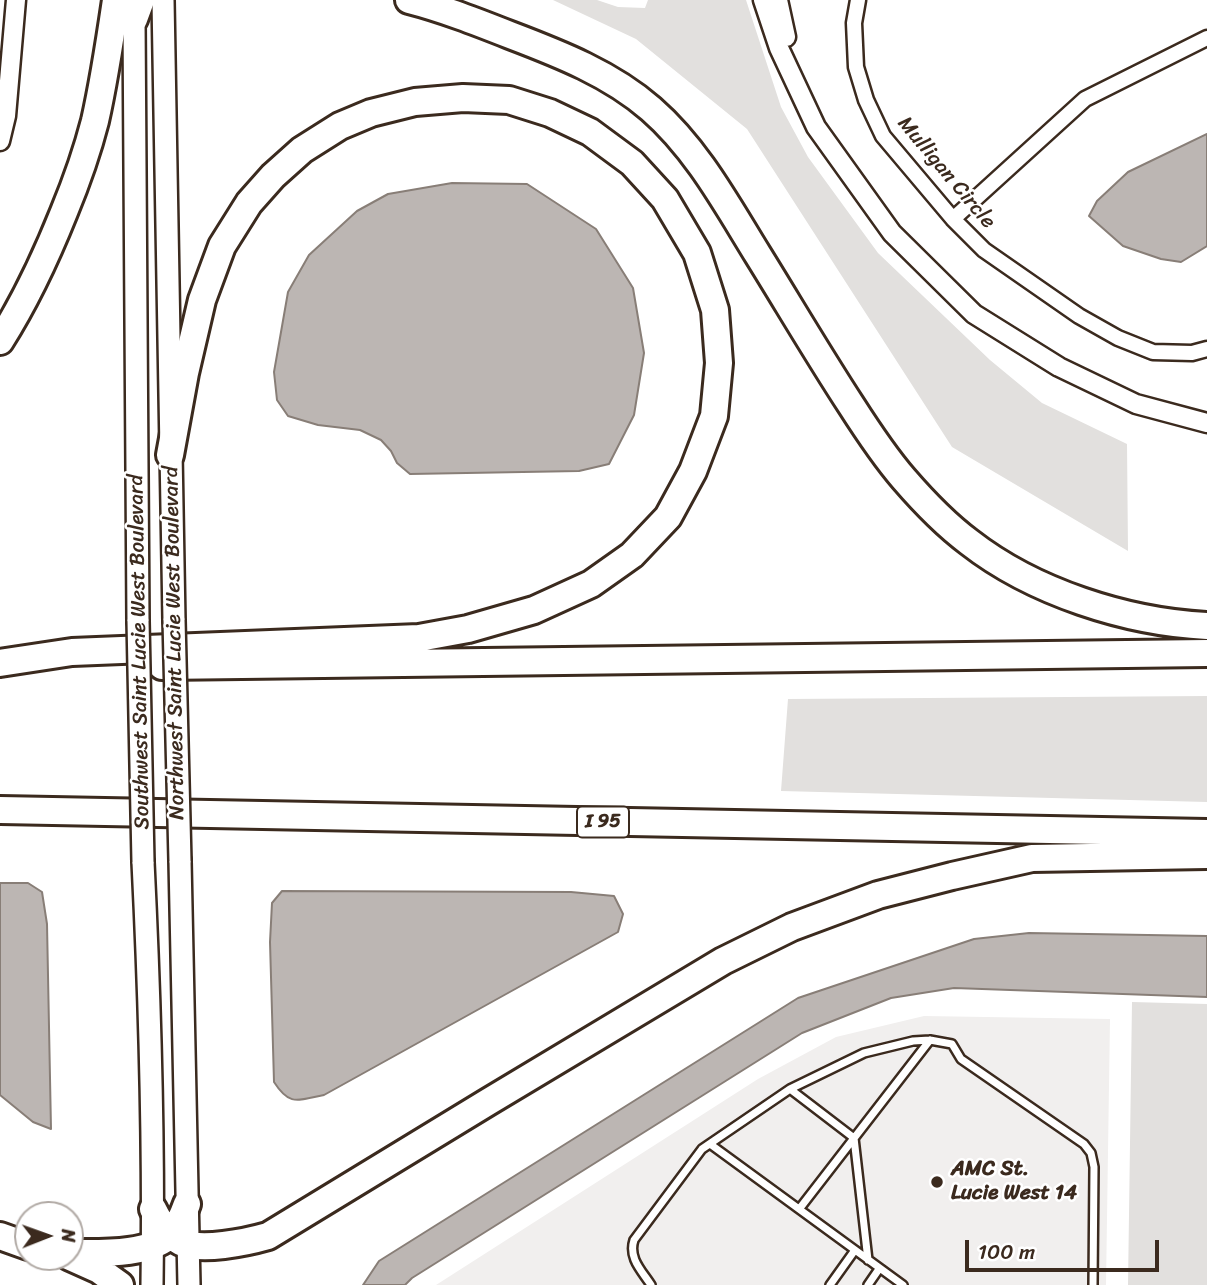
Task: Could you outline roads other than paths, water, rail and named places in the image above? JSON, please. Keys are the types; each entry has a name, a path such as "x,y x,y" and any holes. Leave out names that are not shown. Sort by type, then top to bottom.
{"highway":[{"path":"410,0 482,24 584,65 651,109 677,136 721,196 877,445 902,478 969,543 1018,573 1082,602 1137,618 1207,626"},
{"path":"0,341 46,259 74,187 94,124 105,74 131,5"},
{"path":"0,666 72,652 419,638 468,629 534,610 591,584 632,555 668,517 693,471 713,416 719,363 715,310 698,253 665,199 632,163 590,132 550,113 509,100 463,98 415,102 371,113 340,126 312,144 273,176 249,203 222,246 202,300 170,455"},
{"path":"0,666 1207,653"},
{"name":"I 95","path":"0,810 1207,833"},
{"path":"84,1254 140,1249 171,1241 228,1245 268,1236 723,961 792,927 878,895 1032,858 1207,855"},
{"path":"171,1241 187,1204"},
{"path":"153,1209 171,1241"},
{"path":"84,1262 120,1285"}],"main road":[{"name":"Northwest Saint Lucie West Boulevard","path":"163,0 187,1204"},
{"name":"Southwest Saint Lucie West Boulevard","path":"131,5 138,621 150,993 153,1209"},
{"path":"152,1285 171,1241"},
{"path":"171,1241 189,1285"}],"street":[{"path":"0,141 6,116 16,0"},
{"path":"764,0 779,48 816,127 892,233 974,314 1059,367 1136,404 1207,423"},
{"path":"778,0 790,54 816,127"},
{"name":"Mulligan Circle","path":"858,0 854,23 856,67 866,100 883,136 953,219 984,250 1079,316 1118,338 1153,352 1192,353 1207,349"},
{"path":"953,219 1085,99 1207,37"}],"lane":[{"path":"800,1208 930,1040"},
{"path":"651,1285 635,1262 631,1248 634,1240 702,1149 790,1089 864,1053 913,1041 930,1040 952,1044 961,1059 1084,1144 1091,1153 1094,1167 1093,1285"},
{"path":"790,1089 854,1138 868,1260"},
{"path":"710,1144 903,1285"},
{"path":"830,1285 855,1250"},
{"path":"868,1285 879,1269"}],"place":[{"name":"AMC St. Lucie West 14","path":"937,1182"}]}
